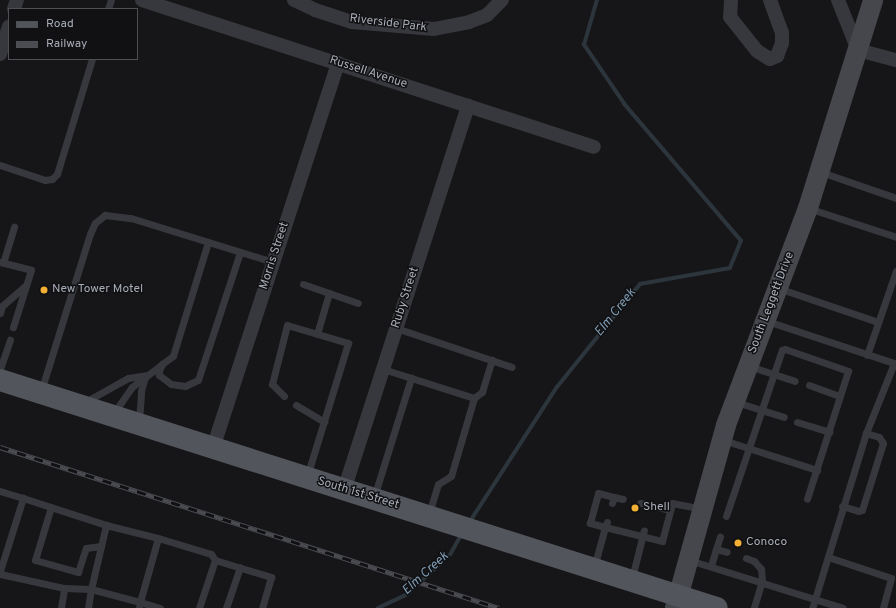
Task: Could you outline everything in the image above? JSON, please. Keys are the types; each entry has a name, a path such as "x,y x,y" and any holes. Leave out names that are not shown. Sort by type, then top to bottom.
{"main road":[{"name":"South 1st Street","path":"0,380 631,581 677,602 717,608"}],"street":[{"name":"Russell Avenue","path":"142,0 594,147"},
{"name":"Riverside Park","path":"294,0 314,10 352,22 434,30 487,15 502,0"},
{"path":"731,0 730,16 733,22 757,51 770,59 777,56 782,43 782,33 770,0"},
{"path":"838,0 858,50 896,60"},
{"name":"South Leggett Drive","path":"677,602 702,509 734,402 808,208 873,0"},
{"path":"0,54 8,29"},
{"name":"Morris Street","path":"213,448 338,63"},
{"name":"Ruby Street","path":"344,490 468,106"}],"lane":[{"path":"0,165 45,180 52,179 57,174 92,60"},
{"path":"820,172 896,198"},
{"path":"808,208 896,237"},
{"path":"40,393 90,234 100,218 114,214 131,218 273,262"},
{"path":"14,228 2,262 31,270 14,327"},
{"path":"112,416 120,401 146,375 173,356 208,242"},
{"path":"162,364 159,375 171,384 185,386 198,380 240,252"},
{"path":"867,355 896,271"},
{"path":"302,284 358,303"},
{"path":"0,313 2,306 26,285"},
{"path":"778,288 878,322"},
{"path":"317,334 329,293"},
{"path":"766,321 867,355 895,360 866,433 842,506 812,608"},
{"path":"284,396 272,384 287,325 348,343 306,478"},
{"path":"396,328 512,366"},
{"path":"0,369 10,340"},
{"path":"726,516 782,350 785,349 845,368 848,371 808,499"},
{"path":"432,517 438,484 451,476 474,398 482,392 492,360"},
{"path":"747,366 795,381"},
{"path":"383,369 474,398"},
{"path":"79,406 128,378 146,375"},
{"path":"139,425 141,391 146,375"},
{"path":"373,500 411,378"},
{"path":"809,385 840,396"},
{"path":"734,402 784,417"},
{"path":"296,405 324,422"},
{"path":"797,422 828,432"},
{"path":"842,506 858,511 862,510 883,443 879,437 866,433"},
{"path":"722,439 817,470"},
{"path":"0,491 106,526 158,538 211,554 215,560 271,576 262,608"},
{"path":"623,499 613,500 598,493 590,523 606,524 643,533 662,542 672,503 702,509"},
{"path":"23,498 0,572 64,588 91,589 140,605 160,608"},
{"path":"640,503 649,509 670,510"},
{"path":"51,507 35,560 78,572 86,548 101,546"},
{"path":"593,569 606,524"},
{"path":"88,608 106,526"},
{"path":"631,581 643,533"},
{"path":"712,566 720,537"},
{"path":"140,605 158,538"},
{"path":"716,549 727,552"},
{"path":"828,557 891,578 883,608"},
{"path":"746,558 754,561 761,569 762,581 754,608"},
{"path":"199,608 215,560"},
{"path":"688,560 762,581 843,608"},
{"path":"226,608 240,567"},
{"path":"61,608 64,588"}],"waterway":[{"name":"Elm Creek","path":"469,523 557,387 640,284 730,268 741,241 625,105 584,45 597,0"},
{"name":"Elm Creek","path":"378,608 406,595 450,555 461,535"}],"railway":[{"path":"0,447 499,608"}],"place":[{"name":"New Tower Motel","path":"44,290"},
{"name":"Shell","path":"635,508"},
{"name":"Conoco","path":"738,543"}]}
